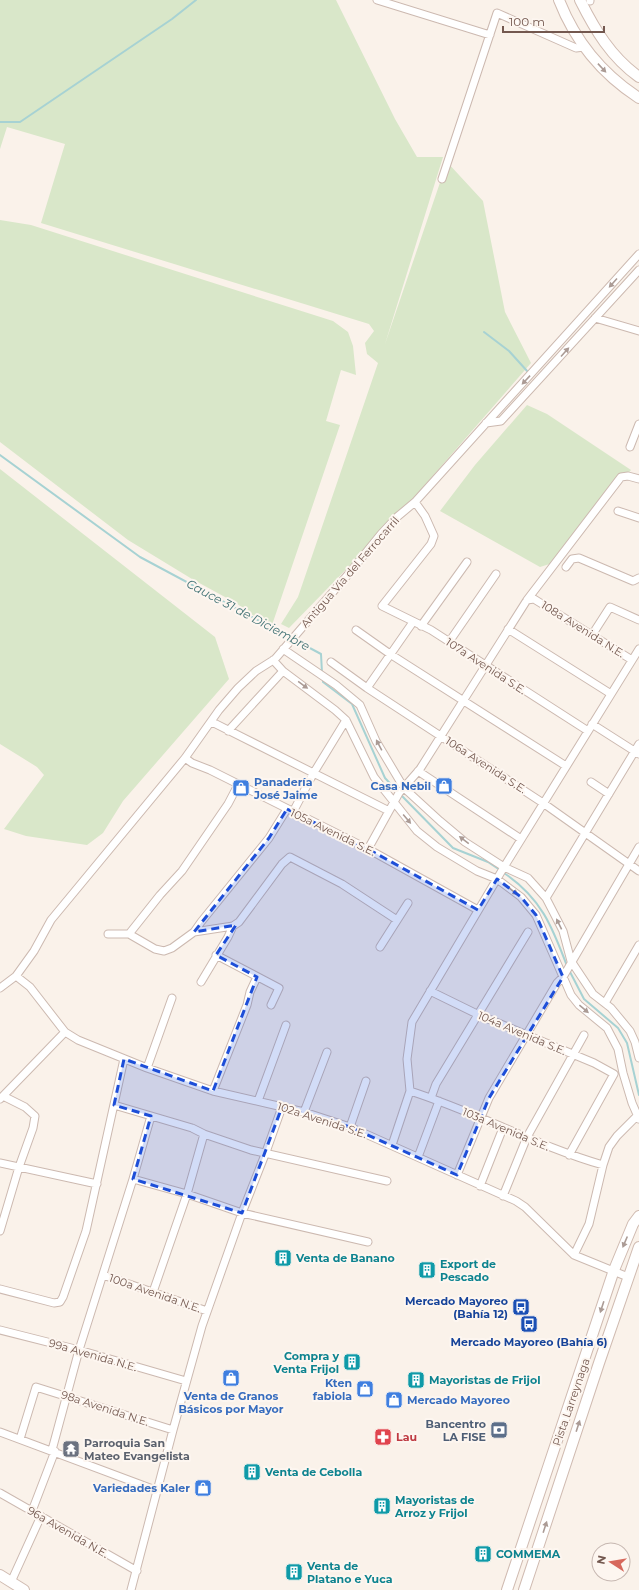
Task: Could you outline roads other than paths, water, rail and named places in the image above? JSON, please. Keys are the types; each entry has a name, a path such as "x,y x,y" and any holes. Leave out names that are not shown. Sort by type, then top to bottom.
{"main road":[{"path":"559,0 572,30 584,47 608,75 623,88 639,98"},
{"path":"587,0 607,48 616,58 639,77"},
{"name":"Pista Larreynaga","path":"507,1590 614,1270 633,1224 639,1216"},
{"name":"Pista Larreynaga","path":"524,1590 628,1276 639,1247"},
{"path":"0,1575 21,1589"}],"street":[{"path":"378,0 490,35"},
{"path":"442,179 497,13 576,48 584,47"},
{"name":"Antigua Vía del Ferrocarril","path":"16,976 34,951 51,920 185,758 238,688 256,671 274,659 282,651 351,572 380,534 415,502 639,254"},
{"path":"486,423 501,421 639,270"},
{"path":"596,318 639,330"},
{"path":"630,447 639,424"},
{"path":"368,849 394,803 418,771 441,736 508,629 621,477 628,476 639,479"},
{"name":"107a Avenida S.E.","path":"415,502 425,516 434,536 431,544 382,606 449,642 588,731"},
{"path":"618,511 639,518"},
{"path":"566,567 572,559 579,558 633,580 639,578"},
{"path":"421,626 467,562"},
{"path":"449,642 496,574"},
{"name":"108a Avenida N.E.","path":"530,599 632,660"},
{"path":"592,635 610,607 639,620"},
{"path":"367,688 413,622"},
{"path":"508,629 611,694"},
{"path":"356,630 390,654 566,766"},
{"path":"392,1145 410,1091 407,1059 412,1022 503,868 639,649"},
{"path":"282,651 323,676 360,706 376,741 404,788 440,822 460,838 503,868 528,878 546,898 563,931 571,995 579,1005 607,1028 618,1049 623,1073 638,1117 617,1136 609,1147 603,1165 589,1224 574,1255"},
{"path":"274,659 282,671 336,710 346,720 374,777 416,831 437,847 477,872 498,878 520,897 536,916 567,969 593,994 611,1008 630,1031 635,1042 639,1058"},
{"name":"106a Avenida S.E.","path":"331,662 367,688 544,803 639,871"},
{"path":"228,731 282,671"},
{"path":"108,934 130,934 155,949 164,951 172,948 194,932 290,811 346,720"},
{"path":"212,722 389,811"},
{"path":"592,724 637,753"},
{"path":"546,898 609,794 637,753 639,744"},
{"name":"105a Avenida S.E.","path":"185,758 192,763 210,770 368,849 478,910"},
{"path":"418,771 521,839"},
{"path":"591,782 609,794"},
{"path":"130,934 182,871 228,804 238,785"},
{"path":"457,1175 489,1098 639,847"},
{"path":"194,932 232,926 239,922 282,864 290,856 342,884 397,920"},
{"path":"380,947 408,903"},
{"path":"201,982 228,937 232,926"},
{"path":"431,1098 436,1084 528,932"},
{"path":"604,1003 639,945"},
{"path":"216,955 279,988 271,1005"},
{"path":"0,988 16,976"},
{"name":"102a Avenida S.E.","path":"16,976 30,987 66,1032 78,1040 147,1068 213,1091 304,1112 350,1127 392,1145 525,1207 574,1255 628,1276"},
{"path":"213,1091 247,1005 250,992 258,977"},
{"name":"104a Avenida S.E.","path":"430,991 478,1016 573,1054 614,1074 569,1155"},
{"path":"147,1068 172,998"},
{"path":"258,1101 286,1025"},
{"path":"630,1031 639,1035"},
{"path":"0,1231 19,1167 33,1128 35,1116 25,1107 2,1097 66,1032"},
{"path":"503,1196 527,1137 584,1035"},
{"path":"304,1112 327,1052"},
{"path":"0,1289 54,1303 60,1302 64,1297 86,1230 124,1058"},
{"path":"350,1127 366,1081"},
{"name":"103a Avenida S.E.","path":"410,1091 439,1101 569,1155 603,1165"},
{"path":"418,1157 439,1101"},
{"path":"114,1105 192,1128 204,1134 251,1150 266,1152 387,1181"},
{"path":"132,1590 186,1381 207,1310 282,1107"},
{"path":"32,1511 54,1451 79,1350 133,1179 151,1116"},
{"path":"480,1186 503,1128"},
{"path":"153,1292 187,1194 204,1134"},
{"path":"0,1163 97,1184"},
{"path":"133,1179 187,1194 242,1213 368,1242"},
{"name":"100a Avenida N.E.","path":"103,1275 207,1310"},
{"name":"99a Avenida N.E.","path":"0,1330 79,1350 186,1381"},
{"name":"98a Avenida N.E.","path":"20,1439 36,1386 173,1430"},
{"path":"0,1432 158,1491"},
{"name":"96a Avenida N.E.","path":"0,1493 137,1571"},
{"path":"11,1582 41,1516"}],"waterway":[{"path":"0,122 20,122 172,19 196,0"},
{"path":"484,332 509,351 528,372"},
{"name":"Cauce 31 de Diciembre","path":"0,455 140,557 321,654 322,673"},
{"name":"Cauce 31 de Diciembre","path":"323,679 323,682 352,704 385,778 397,791"},
{"name":"Cauce 31 de Diciembre","path":"400,794 453,848 488,862 500,870"},
{"name":"Cauce 31 de Diciembre","path":"504,873 527,892 544,914 556,938 567,966"},
{"path":"569,970 584,999 618,1028 627,1043 639,1095"}],"place":[{"name":"Casa Nebil","path":"444,786"},
{"name":"Panadería José Jaime","path":"241,788"},
{"name":"Venta de Banano","path":"283,1258"},
{"name":"Export de Pescado","path":"427,1270"},
{"name":"Mercado Mayoreo (Bahía 12)","path":"521,1307"},
{"name":"Mercado Mayoreo (Bahía 6)","path":"529,1324"},
{"name":"Compra y Venta Frijol","path":"352,1362"},
{"name":"Venta de Granos Básicos por Mayor","path":"231,1378"},
{"name":"Mayoristas de Frijol","path":"416,1380"},
{"name":"Kten fabiola","path":"365,1389"},
{"name":"Mercado Mayoreo","path":"394,1400"},
{"name":"Bancentro LA FISE","path":"499,1430"},
{"name":"Lau","path":"383,1437"},
{"name":"Parroquia San Mateo Evangelista","path":"71,1449"},
{"name":"Venta de Cebolla","path":"252,1472"},
{"name":"Variedades Kaler","path":"203,1488"},
{"name":"Mayoristas de Arroz y Frijol","path":"382,1506"},
{"name":"COMMEMA","path":"483,1554"},
{"name":"Venta de Platano e Yuca","path":"294,1572"}]}
